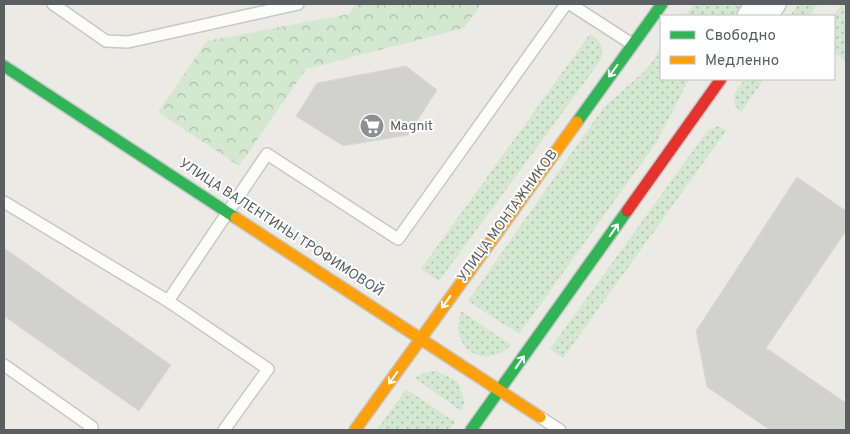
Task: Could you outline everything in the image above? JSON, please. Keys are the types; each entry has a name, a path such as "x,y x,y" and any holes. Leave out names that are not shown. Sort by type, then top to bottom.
{"street":[{"path":"657,11 671,4"},
{"path":"749,15 756,4"},
{"path":"767,15 776,4"},
{"name":"УЛИЦА МОНТАЖНИКОВ","path":"355,430 657,11"},
{"name":"УЛИЦА ВАЛЕНТИНЫ ТРОФИМОВОЙ","path":"6,71 228,211 540,417"},
{"path":"471,430 718,82"}],"lane":[{"path":"53,4 106,41 128,42 298,4"},
{"path":"168,301 267,154 398,239 566,4"},
{"path":"570,4 632,44"},
{"path":"4,202 168,301 268,369 224,430"},
{"path":"4,365 92,427 89,430"},
{"path":"540,417 560,430"}],"green space":[{"path":"356,4 481,4 464,28 306,69 239,166 158,112 207,41 349,14"},
{"path":"694,4 745,4 736,15 686,15"},
{"path":"799,4 818,4 810,15 791,15"},
{"path":"842,4 846,4 846,62 835,54 834,15"},
{"path":"590,34 600,42 602,52 600,61 439,281 421,269"},
{"path":"660,50 660,80 688,80 656,143 519,334 468,301 603,108 647,69"},
{"path":"744,80 763,80 741,112 735,106 734,94"},
{"path":"718,126 726,131 563,358 550,349 708,130"},
{"path":"461,311 511,345 500,353 490,356 479,356 471,352 464,345 459,335 458,324"},
{"path":"436,371 457,381 465,402 461,411 415,378 423,373"},
{"path":"406,389 455,422 449,430 377,430"}],"building":[{"path":"406,66 437,90 408,135 343,146 296,116 317,83"},
{"path":"797,177 846,211 846,231 766,348 846,403 846,430 770,430 707,387 696,331"},
{"path":"4,248 171,365 139,411 4,316"}],"traffic: fast":[{"path":"577,122 662,4"},
{"path":"4,66 236,218"},
{"path":"471,430 627,211"}],"traffic: slow":[{"path":"355,430 577,122"},
{"path":"236,218 540,417"}],"traffic: jam":[{"path":"627,211 720,80"}],"place":[{"name":"Magnit","path":"372,126"}]}
